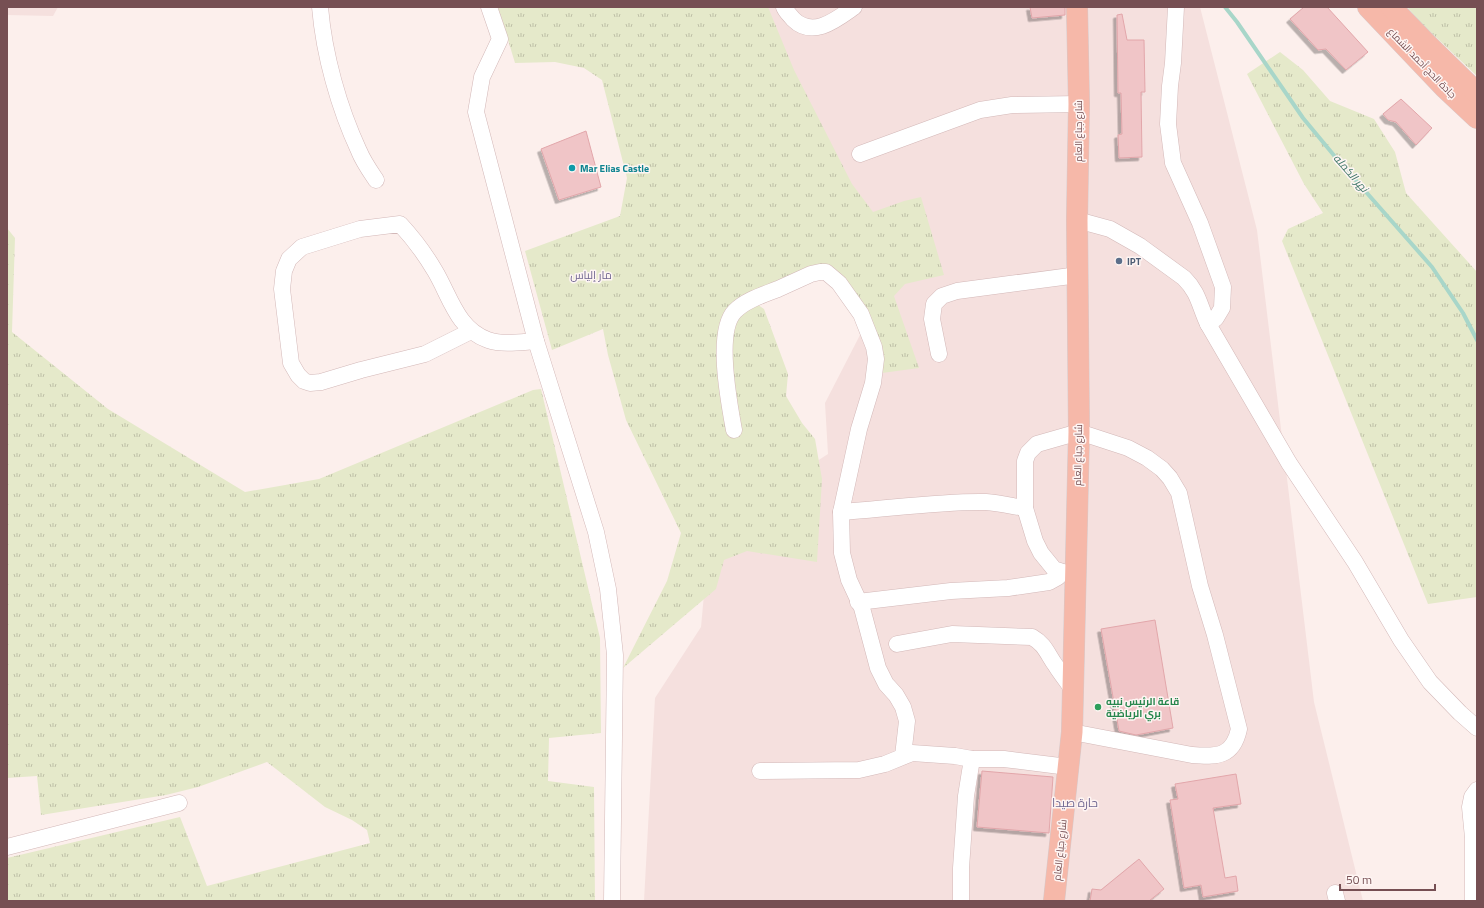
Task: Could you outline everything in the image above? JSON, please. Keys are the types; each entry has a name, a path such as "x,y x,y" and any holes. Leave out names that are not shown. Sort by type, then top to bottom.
{"main road":[{"name":"شارع جباع العام","path":"1054,901 1072,732 1068,574 1079,432 1077,7"},
{"name":"جادة الحج أحمد الشماع","path":"1368,7 1444,87 1477,118"},
{"name":"جادة الحج أحمد الشماع","path":"1391,7 1477,93"}],"street":[{"path":"320,7 322,30 337,91 349,129 359,153 376,180"},
{"path":"489,7 500,39 482,77 476,112 536,341 596,532 608,589 615,655 612,901"},
{"path":"784,7 798,23 805,26 818,27 831,23 854,7"},
{"path":"1176,7 1174,63 1170,86 1168,124 1173,163 1200,223 1222,287 1222,308 1216,318 1208,324"},
{"path":"860,154 980,110 1012,105 1078,104"},
{"path":"1077,220 1110,229 1140,246 1190,284 1198,296 1208,324 1289,463 1355,562 1402,640 1430,682 1477,728"},
{"path":"471,331 425,354 321,382 310,383 304,381 298,375 291,363 282,289 284,271 289,259 302,247 360,229 400,224 413,238 434,270 458,315 471,331 488,340 502,343 536,341"},
{"path":"734,430 729,405 724,344 729,318 735,311 751,300 811,274 826,272 839,283 861,314 874,347 876,360 873,383 859,429 841,512 842,553 849,580 862,608 878,668 886,684 900,701 907,721 903,756"},
{"path":"939,354 932,319 934,304 942,296 957,291 1078,275"},
{"path":"1068,574 1054,569 1041,553 1035,541 1025,508 1025,461 1032,447 1043,441 1079,432 1128,448 1147,458 1170,478 1179,493 1200,586 1239,729 1233,745 1228,751 1219,755 1208,756 1192,755 1072,732"},
{"path":"841,512 949,503 987,502 1025,508"},
{"path":"858,602 951,591 1008,588 1049,582 1068,574"},
{"path":"897,644 952,634 1032,637 1048,651 1054,664 1072,689"},
{"path":"760,771 859,770 885,764 903,756 912,754 955,756 972,759 1004,759 1068,767"},
{"path":"961,901 961,868 966,796 972,759"},
{"path":"1473,901 1473,838 1470,807 1472,797 1477,790"},
{"path":"7,847 179,803"}],"shaded area":[{"path":"7,7 58,7 53,16 7,15"},
{"path":"738,7 1200,7 1257,230 1314,702 1363,901 644,901 655,698 701,627 710,530 828,454 825,403 896,265"}],"green space":[{"path":"498,7 768,7 794,70 852,184 873,212 904,201 921,197 944,275 905,284 894,296 919,368 882,373 862,309 815,268 748,298 764,309 788,374 786,396 802,423 815,439 822,479 817,562 747,551 724,560 716,589 623,668 667,581 681,533 626,420 608,355 603,329 552,350 525,251 620,216 627,178 602,80 584,68 555,62 515,63"},
{"path":"1407,7 1477,7 1477,76 1421,23"},
{"path":"1280,52 1303,70 1330,101 1374,119 1395,152 1406,193 1477,272 1477,597 1428,604 1282,241 1288,229 1323,213 1304,184 1247,74"},
{"path":"7,228 15,238 12,332 108,409 245,492 319,479 533,390 541,389 600,638 601,733 549,738 548,781 594,787 595,901 7,901 7,858 180,817 207,886 370,843 367,830 352,820 325,807 267,762 198,787 166,795 41,815 37,776 7,778"}],"building":[{"path":"1030,7 1065,7 1065,15 1032,18"},
{"path":"1304,7 1327,7 1368,52 1346,70 1326,49 1318,50 1290,19"},
{"path":"1122,14 1127,40 1144,40 1145,92 1141,92 1142,157 1119,158 1118,135 1122,134 1121,93 1118,93 1117,15"},
{"path":"1401,99 1432,128 1416,145 1396,122 1388,120 1383,114"},
{"name":"Mar Elias Castle","path":"586,131 601,187 559,200 541,149"},
{"path":"1155,620 1173,728 1136,735 1119,731 1101,629"},
{"path":"982,771 1053,777 1049,833 977,827"},
{"path":"1236,774 1241,804 1213,808 1225,878 1236,876 1238,891 1203,897 1201,885 1184,888 1170,800 1178,799 1175,784"},
{"path":"1139,859 1164,889 1149,901 1090,901 1092,889 1101,890"}],"waterway":[{"name":"نهر الكمله","path":"1225,7 1303,118 1432,267 1463,313 1477,340"}],"place":[{"name":"Mar Elias Castle","path":"572,168"},
{"name":"IPT","path":"1119,261"},
{"name":"قاعة الرئيس نبيه بري الرياضية","path":"1098,707"}],"district":[{"name":"مار إلياس","path":"591,275"},
{"name":"حارة صيدا","path":"1075,802"}]}
